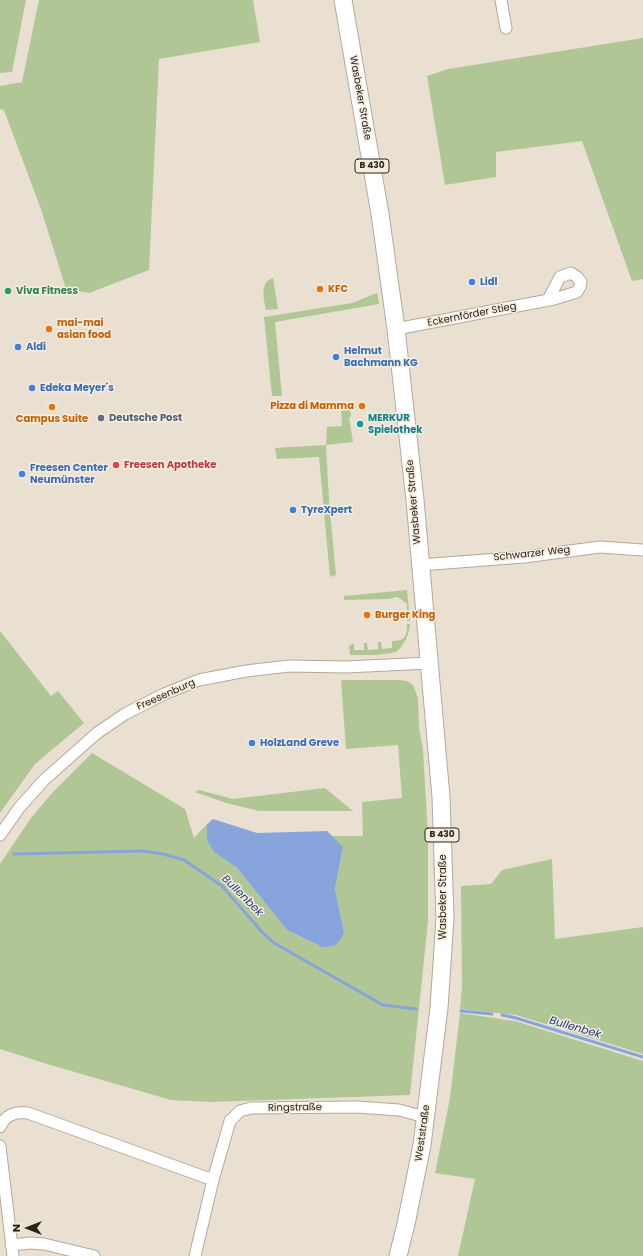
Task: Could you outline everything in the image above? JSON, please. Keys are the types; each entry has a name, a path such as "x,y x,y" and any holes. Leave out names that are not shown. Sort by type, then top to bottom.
{"main road":[{"name":"Wasbeker Straße","path":"343,0 380,214 396,329 414,492 441,797 445,918 439,1008"},
{"name":"Weststraße","path":"398,1256 422,1145 439,1008"}],"street":[{"path":"501,0 506,28"},
{"name":"Eckernförder Stieg","path":"396,329 548,300"},
{"name":"Schwarzer Weg","path":"420,565 524,557 600,547 643,550"},
{"name":"Freesenburg","path":"0,835 19,808 44,780 97,733 125,714 164,694 199,680 261,669 289,666 346,667 429,663"},
{"name":"Ringstraße","path":"195,1256 213,1180 230,1121 240,1111 251,1108 357,1107 399,1110 425,1117"},
{"path":"0,1127 5,1119 4,1113 28,1113 213,1180"},
{"path":"0,1146 12,1251 31,1243 44,1244 94,1256"}],"green space":[{"path":"0,0 26,0 12,72 0,73"},
{"path":"39,0 253,0 260,42 159,59 149,270 89,293 66,289 42,212 4,110 0,109 0,86 22,82"},
{"path":"643,38 643,279 632,281 582,141 496,152 496,177 445,185 427,76 448,69"},
{"path":"273,278 278,309 266,310 264,287 269,280"},
{"path":"377,293 379,304 275,322 282,396 272,396 264,317 352,303"},
{"path":"341,408 350,408 351,417 349,417 353,442 326,445 327,427 342,426"},
{"path":"326,445 329,501 336,575 330,577 319,457 277,459 275,448"},
{"path":"407,590 410,621 407,621 407,604 396,597 388,599 344,600 344,596"},
{"path":"407,624 410,624 408,635 402,646 396,652 378,655 350,655 349,646 354,643 354,650 364,650 364,643 367,643 368,650 378,649 378,642 381,642 382,649 392,648 392,641 400,640 406,635"},
{"path":"0,631 51,696 58,691 84,723 35,764 0,813"},
{"path":"341,680 407,681 413,685 418,698 419,728 423,750 428,835 428,921 410,1095 211,1102 171,1100 0,1049 0,864 31,818 53,792 92,753 185,809 194,838 207,824 207,841 214,852 237,868 287,930 322,947 344,932 335,889 343,848 332,836 363,836 362,802 402,798 398,745 346,749"},
{"path":"325,788 353,811 259,811 226,803 195,792 199,790 233,799"},
{"path":"552,859 555,939 643,927 643,1054 516,1015 460,1009 462,986 461,886 491,884 502,870"},
{"path":"460,1013 515,1021 643,1061 643,1256 458,1256 475,1179 435,1173 450,1098"}],"water":[{"path":"213,819 257,833 327,831 343,847 335,889 344,932 341,939 334,946 322,947 287,930 237,868 214,852 207,841 207,824"}],"waterway":[{"name":"Bullenbek","path":"14,854 143,851 163,854 184,860 222,886 262,932 274,943 383,1005 416,1009"},
{"name":"Bullenbek","path":"461,1011 492,1014"},
{"name":"Bullenbek","path":"502,1015 643,1057"}],"place":[{"name":"Lidl","path":"472,282"},
{"name":"KFC","path":"320,289"},
{"name":"Viva Fitness","path":"8,291"},
{"name":"mai-mai asian food","path":"49,329"},
{"name":"Aldi","path":"18,347"},
{"name":"Helmut Bachmann KG","path":"336,357"},
{"name":"Edeka Meyer´s","path":"32,388"},
{"name":"Pizza di Mamma","path":"362,406"},
{"name":"Campus Suite","path":"52,407"},
{"name":"Deutsche Post","path":"101,418"},
{"name":"MERKUR Spielothek","path":"360,424"},
{"name":"Freesen Apotheke","path":"116,465"},
{"name":"Freesen Center Neumünster","path":"22,474"},
{"name":"TyreXpert","path":"293,510"},
{"name":"Burger King","path":"367,615"},
{"name":"HolzLand Greve","path":"252,743"}]}
